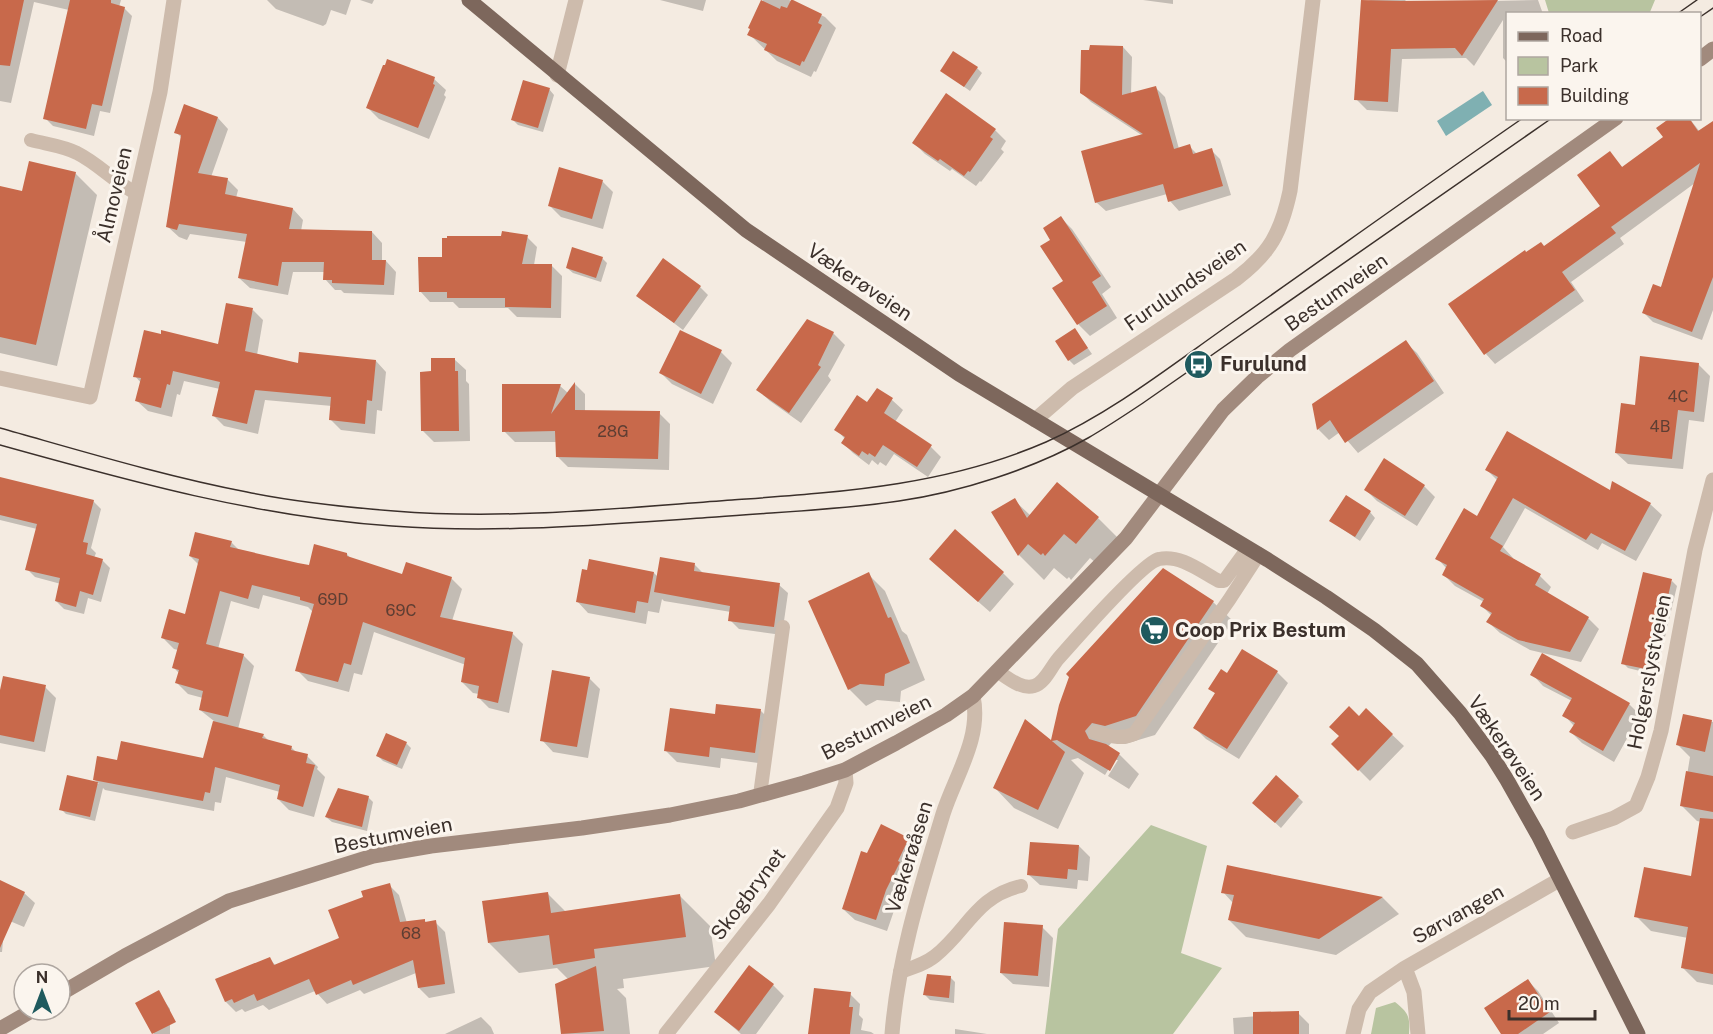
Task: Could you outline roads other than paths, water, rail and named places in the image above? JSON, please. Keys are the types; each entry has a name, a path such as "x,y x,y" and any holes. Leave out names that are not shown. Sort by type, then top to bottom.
{"main road":[{"name":"Vækerøveien","path":"470,0 746,231 959,374 1254,551 1374,630 1417,664 1460,713 1492,756 1538,836 1638,1034"}],"street":[{"name":"Ålmoveien","path":"0,378 90,398 160,92 174,0"},
{"path":"557,75 576,0"},
{"name":"Furulundsveien","path":"1035,420 1072,388 1236,279 1265,253 1284,219 1290,191 1313,0"},
{"path":"1701,58 1713,49"},
{"name":"Bestumveien","path":"72,987 229,901 374,856 431,846 670,815 760,795 845,770 946,715 973,696 1126,537 1223,410 1257,377 1290,350 1613,120"},
{"name":"Holgerslystveien","path":"1573,832 1614,818 1635,806 1648,777 1661,731 1695,550 1713,480"},
{"name":"Vækerøåsen","path":"892,1034 907,938 944,812 972,740 976,710 973,696"},
{"name":"Skogbrynet","path":"666,1034 769,904 837,808 846,783 845,770"},
{"name":"Sørvangen","path":"1418,1034 1414,992 1405,968 1559,880"},
{"path":"1353,1034 1359,1009 1370,992 1405,968"}],"lane":[{"path":"32,140 75,151 119,184 136,193"},
{"path":"997,671 1023,686 1033,687 1038,684 1100,612 1147,566 1158,559 1181,561 1219,581 1224,581 1254,551"},
{"path":"1095,732 1116,738 1126,738 1134,734 1229,600 1254,551"},
{"path":"760,795 783,627"},
{"path":"900,972 934,957 956,936 974,912 991,897 1007,889 1021,886"}],"water":[{"path":"1483,91 1492,105 1446,136 1437,121"}],"tram line":[{"path":"1680,12 1697,0"},
{"path":"1701,16 1713,8"},
{"path":"0,428 216,486 283,499 394,511 479,514 563,512 852,490 931,478 970,469 1046,442 1119,402 1520,120"},
{"path":"0,445 194,496 292,515 392,526 514,529 595,525 831,509 947,492 996,478 1044,460 1095,434 1143,403 1549,120"}],"place":[{"name":"Furulund","path":"1199,364"},
{"name":"Coop Prix Bestum","path":"1154,630"}]}
